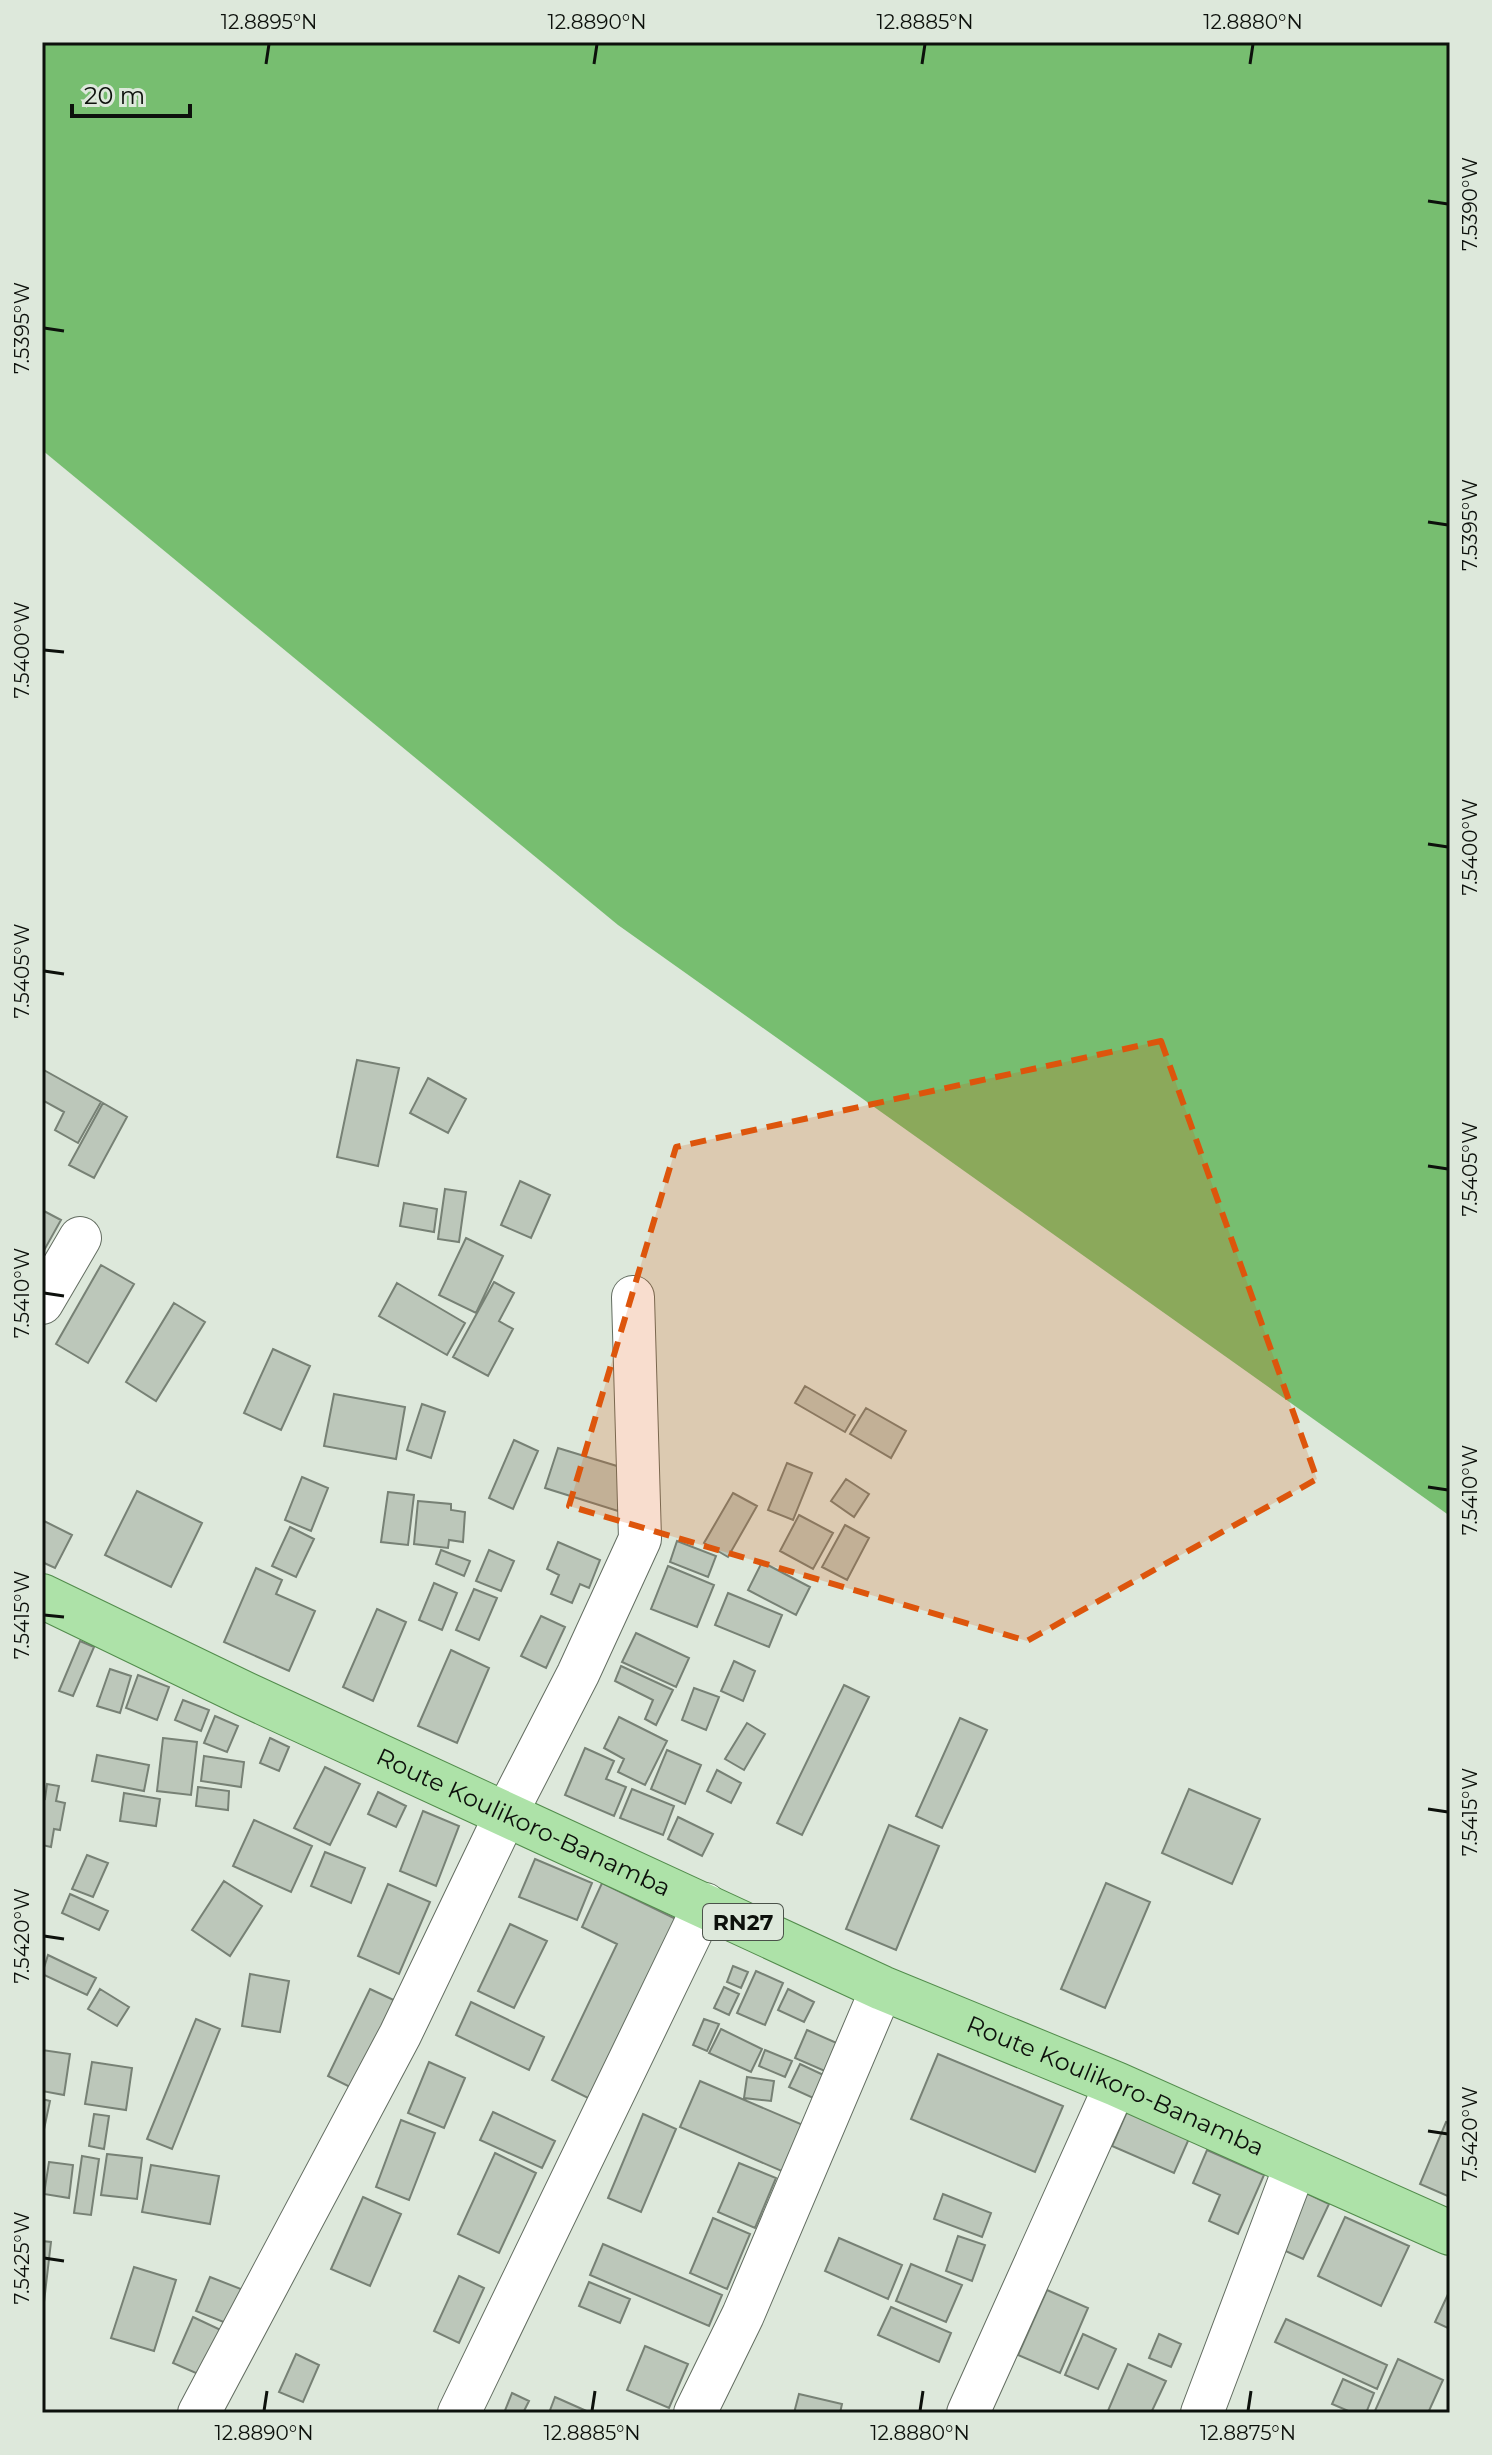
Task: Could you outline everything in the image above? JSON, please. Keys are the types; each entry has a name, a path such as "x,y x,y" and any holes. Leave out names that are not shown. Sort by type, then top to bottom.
{"main road":[{"name":"Route Koulikoro-Banamba","path":"42,1596 882,1988 1116,2084 1450,2233"}],"street":[{"path":"42,1303 80,1238"},
{"path":"199,2413 400,2035 506,1814 578,1674 640,1539 633,1297"},
{"path":"459,2413 705,1904"},
{"path":"695,2413 743,2315 882,1988"},
{"path":"968,2413 1116,2084"},
{"path":"1202,2413 1296,2164"}],"highlighted area":[{"path":"1161,1041 1317,1479 1027,1641 569,1506 676,1147"}],"shaded area":[{"path":"42,42 1450,42 1450,1516 618,925 42,450"}],"building":[{"path":"357,1060 399,1068 378,1166 337,1157"},
{"path":"42,1069 101,1102 78,1143 55,1130 64,1112 42,1100"},
{"path":"428,1078 466,1099 448,1133 410,1113"},
{"path":"103,1103 127,1117 94,1178 69,1165"},
{"path":"520,1181 550,1195 531,1238 501,1225"},
{"path":"445,1189 466,1192 459,1242 438,1239"},
{"path":"404,1203 437,1209 434,1232 400,1226"},
{"path":"42,1210 61,1220 42,1254"},
{"path":"466,1238 503,1256 476,1313 439,1295"},
{"path":"101,1265 134,1284 88,1363 56,1344"},
{"path":"494,1282 514,1293 499,1321 513,1329 488,1376 453,1357"},
{"path":"397,1283 465,1323 447,1355 379,1316"},
{"path":"174,1303 205,1322 156,1401 126,1382"},
{"path":"273,1349 310,1366 281,1430 244,1413"},
{"path":"805,1386 855,1415 845,1432 795,1403"},
{"path":"334,1394 405,1407 396,1459 324,1446"},
{"path":"422,1404 445,1412 431,1458 407,1450"},
{"path":"866,1408 906,1431 891,1458 850,1434"},
{"path":"514,1440 538,1451 513,1509 489,1498"},
{"path":"558,1448 630,1470 618,1511 545,1488"},
{"path":"787,1463 812,1473 793,1520 768,1510"},
{"path":"302,1477 328,1488 311,1531 285,1520"},
{"path":"846,1479 869,1494 854,1517 831,1501"},
{"path":"137,1491 202,1523 171,1587 105,1555"},
{"path":"388,1492 414,1495 408,1545 381,1542"},
{"path":"733,1493 757,1506 728,1557 704,1543"},
{"path":"418,1501 451,1504 451,1510 465,1512 463,1542 449,1540 448,1548 414,1544"},
{"path":"799,1515 833,1533 813,1569 780,1551"},
{"path":"42,1520 72,1535 55,1568 42,1562"},
{"path":"845,1525 869,1538 847,1580 822,1567"},
{"path":"290,1527 314,1539 296,1577 272,1566"},
{"path":"677,1541 716,1556 708,1577 670,1562"},
{"path":"558,1542 600,1560 589,1588 580,1584 572,1603 551,1594 559,1575 547,1569"},
{"path":"441,1550 470,1561 464,1576 436,1564"},
{"path":"489,1550 514,1561 501,1591 476,1581"},
{"path":"762,1562 810,1587 796,1615 748,1590"},
{"path":"668,1566 714,1585 697,1627 651,1609"},
{"path":"256,1568 282,1580 276,1594 315,1611 289,1671 224,1642"},
{"path":"434,1583 457,1593 442,1630 419,1620"},
{"path":"474,1589 497,1598 479,1640 456,1630"},
{"path":"728,1593 782,1615 769,1647 715,1625"},
{"path":"377,1609 406,1622 373,1701 343,1687"},
{"path":"541,1616 565,1627 546,1668 521,1656"},
{"path":"636,1633 689,1658 676,1687 622,1662"},
{"path":"80,1641 94,1647 73,1696 59,1691"},
{"path":"451,1650 489,1668 457,1743 418,1726"},
{"path":"734,1661 755,1671 743,1701 721,1691"},
{"path":"621,1666 673,1690 656,1725 645,1719 653,1700 615,1681"},
{"path":"110,1669 131,1676 120,1713 97,1706"},
{"path":"138,1675 169,1687 157,1720 126,1708"},
{"path":"844,1685 869,1697 802,1835 777,1823"},
{"path":"694,1688 719,1697 706,1730 682,1720"},
{"path":"183,1700 209,1710 201,1731 175,1720"},
{"path":"215,1716 238,1726 227,1752 204,1743"},
{"path":"619,1717 667,1741 645,1785 618,1772 624,1759 604,1748"},
{"path":"960,1718 987,1730 942,1828 916,1816"},
{"path":"747,1723 765,1734 744,1770 725,1759"},
{"path":"163,1738 197,1742 191,1795 157,1791"},
{"path":"270,1738 289,1747 279,1771 260,1763"},
{"path":"585,1748 614,1761 606,1779 626,1787 614,1816 565,1795"},
{"path":"667,1750 701,1765 685,1804 651,1789"},
{"path":"97,1755 149,1765 144,1791 92,1781"},
{"path":"204,1756 244,1762 241,1787 201,1781"},
{"path":"325,1767 360,1784 330,1845 294,1828"},
{"path":"717,1770 741,1783 731,1803 707,1791"},
{"path":"47,1784 59,1786 56,1801 65,1803 60,1830 54,1829 51,1847 42,1845 42,1798 45,1799"},
{"path":"198,1787 229,1791 228,1810 196,1806"},
{"path":"632,1789 674,1806 663,1835 620,1818"},
{"path":"1189,1789 1260,1819 1232,1884 1162,1853"},
{"path":"378,1792 406,1806 396,1827 368,1814"},
{"path":"124,1793 160,1799 156,1826 120,1821"},
{"path":"423,1811 459,1826 436,1886 400,1871"},
{"path":"678,1817 713,1834 702,1856 668,1839"},
{"path":"254,1820 312,1846 291,1892 233,1866"},
{"path":"889,1825 939,1846 896,1950 846,1929"},
{"path":"325,1852 365,1868 351,1903 311,1886"},
{"path":"87,1855 108,1863 93,1897 72,1889"},
{"path":"535,1859 592,1883 577,1920 519,1897"},
{"path":"224,1881 262,1906 230,1956 192,1930"},
{"path":"602,1883 676,1919 590,2099 552,2080 617,1944 582,1927"},
{"path":"1106,1883 1150,1902 1105,2008 1061,1989"},
{"path":"388,1884 430,1902 399,1974 358,1956"},
{"path":"70,1894 108,1911 99,1930 62,1913"},
{"path":"510,1924 547,1941 514,2008 478,1991"},
{"path":"48,1955 96,1978 87,1995 42,1974"},
{"path":"733,1966 748,1972 741,1988 727,1982"},
{"path":"756,1971 783,1983 765,2025 737,2013"},
{"path":"250,1974 289,1981 280,2032 242,2026"},
{"path":"724,1987 739,1994 729,2015 714,2008"},
{"path":"100,1989 129,2007 117,2026 88,2009"},
{"path":"370,1989 398,2002 356,2090 328,2076"},
{"path":"788,1989 814,2002 804,2022 778,2010"},
{"path":"471,2002 544,2037 529,2070 456,2035"},
{"path":"196,2019 220,2029 172,2149 147,2139"},
{"path":"704,2019 719,2024 707,2051 693,2045"},
{"path":"721,2029 762,2049 751,2072 709,2053"},
{"path":"807,2030 839,2044 827,2072 795,2058"},
{"path":"42,2050 70,2054 64,2095 42,2091"},
{"path":"765,2050 792,2061 785,2077 759,2066"},
{"path":"938,2054 1063,2106 1035,2172 911,2119"},
{"path":"92,2062 132,2068 126,2110 85,2104"},
{"path":"429,2062 465,2078 444,2128 408,2113"},
{"path":"800,2064 832,2079 822,2102 789,2087"},
{"path":"747,2077 774,2081 771,2101 744,2098"},
{"path":"700,2081 803,2125 784,2172 680,2127"},
{"path":"42,2099 50,2101 43,2134 42,2134"},
{"path":"1129,2107 1191,2134 1174,2173 1112,2146"},
{"path":"493,2112 555,2141 542,2168 480,2140"},
{"path":"94,2114 109,2116 104,2149 89,2146"},
{"path":"643,2114 676,2129 641,2212 608,2198"},
{"path":"401,2120 435,2133 409,2200 376,2187"},
{"path":"1446,2122 1450,2124 1450,2197 1420,2184"},
{"path":"1207,2150 1264,2175 1238,2234 1209,2221 1220,2195 1193,2183"},
{"path":"495,2153 536,2173 499,2253 458,2234"},
{"path":"107,2154 142,2158 137,2199 101,2195"},
{"path":"82,2156 99,2159 91,2215 74,2213"},
{"path":"49,2162 73,2165 69,2198 44,2194"},
{"path":"739,2163 776,2178 755,2228 718,2212"},
{"path":"151,2165 219,2176 210,2224 142,2212"},
{"path":"1304,2192 1329,2204 1303,2259 1279,2248"},
{"path":"943,2194 991,2213 982,2237 934,2219"},
{"path":"363,2197 401,2214 370,2286 331,2269"},
{"path":"1345,2217 1409,2246 1381,2306 1318,2276"},
{"path":"713,2218 750,2234 727,2289 690,2273"},
{"path":"958,2236 985,2245 972,2281 946,2271"},
{"path":"839,2238 902,2265 888,2299 825,2271"},
{"path":"42,2241 51,2242 44,2302 42,2301"},
{"path":"603,2244 722,2295 709,2326 590,2275"},
{"path":"911,2264 962,2285 946,2322 896,2301"},
{"path":"134,2267 176,2280 154,2351 111,2338"},
{"path":"459,2276 484,2288 459,2343 434,2331"},
{"path":"210,2277 246,2291 231,2325 196,2311"},
{"path":"589,2282 630,2299 620,2323 579,2306"},
{"path":"1047,2290 1088,2308 1060,2373 1018,2355"},
{"path":"1450,2290 1450,2329 1435,2322"},
{"path":"891,2307 951,2333 939,2362 878,2335"},
{"path":"193,2317 225,2332 205,2377 173,2363"},
{"path":"1286,2319 1387,2365 1377,2389 1275,2342"},
{"path":"1083,2334 1116,2349 1098,2389 1065,2375"},
{"path":"1159,2334 1181,2344 1171,2367 1149,2358"},
{"path":"645,2346 688,2364 669,2408 627,2390"},
{"path":"296,2354 319,2365 303,2402 279,2392"},
{"path":"1398,2359 1443,2380 1428,2413 1374,2413"},
{"path":"1128,2364 1166,2381 1151,2413 1107,2413"},
{"path":"1343,2379 1374,2393 1366,2413 1353,2413 1332,2404"},
{"path":"512,2393 529,2401 523,2413 504,2413"},
{"path":"799,2394 842,2404 840,2413 794,2413"},
{"path":"555,2397 591,2413 549,2413"}]}
